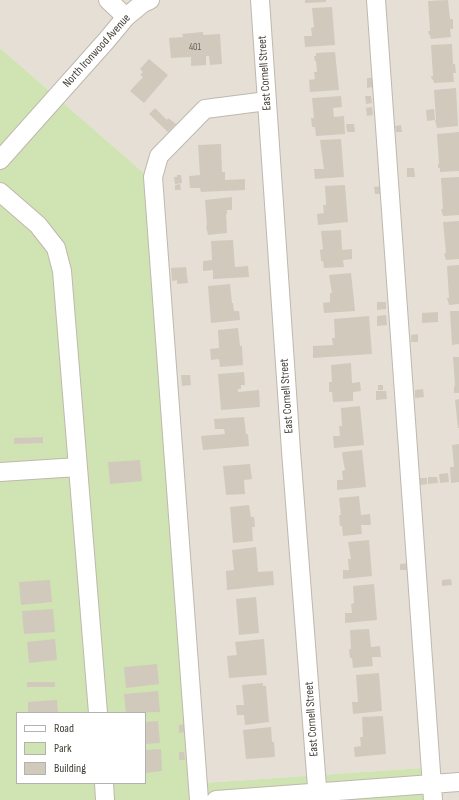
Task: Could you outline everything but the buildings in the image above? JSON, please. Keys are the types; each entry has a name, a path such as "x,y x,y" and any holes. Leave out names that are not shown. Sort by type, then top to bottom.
{"street":[{"path":"108,0 126,17"},
{"name":"North Ironwood Avenue","path":"0,160 126,17 143,3 150,0"},
{"name":"East Cornell Street","path":"260,0 291,443 318,796"},
{"path":"376,0 433,792"},
{"path":"199,800 153,177 159,156 205,109 267,101"},
{"path":"0,192 38,225 56,248 62,271 98,712"},
{"path":"0,472 78,467"},
{"path":"216,800 433,792 459,782"},
{"path":"104,784 105,800"}],"shaded area":[{"path":"0,0 459,0 459,800 440,800 437,767 203,783 161,188 0,48"}],"green space":[{"path":"0,48 161,188 203,783 437,767 440,800 0,800"}]}
